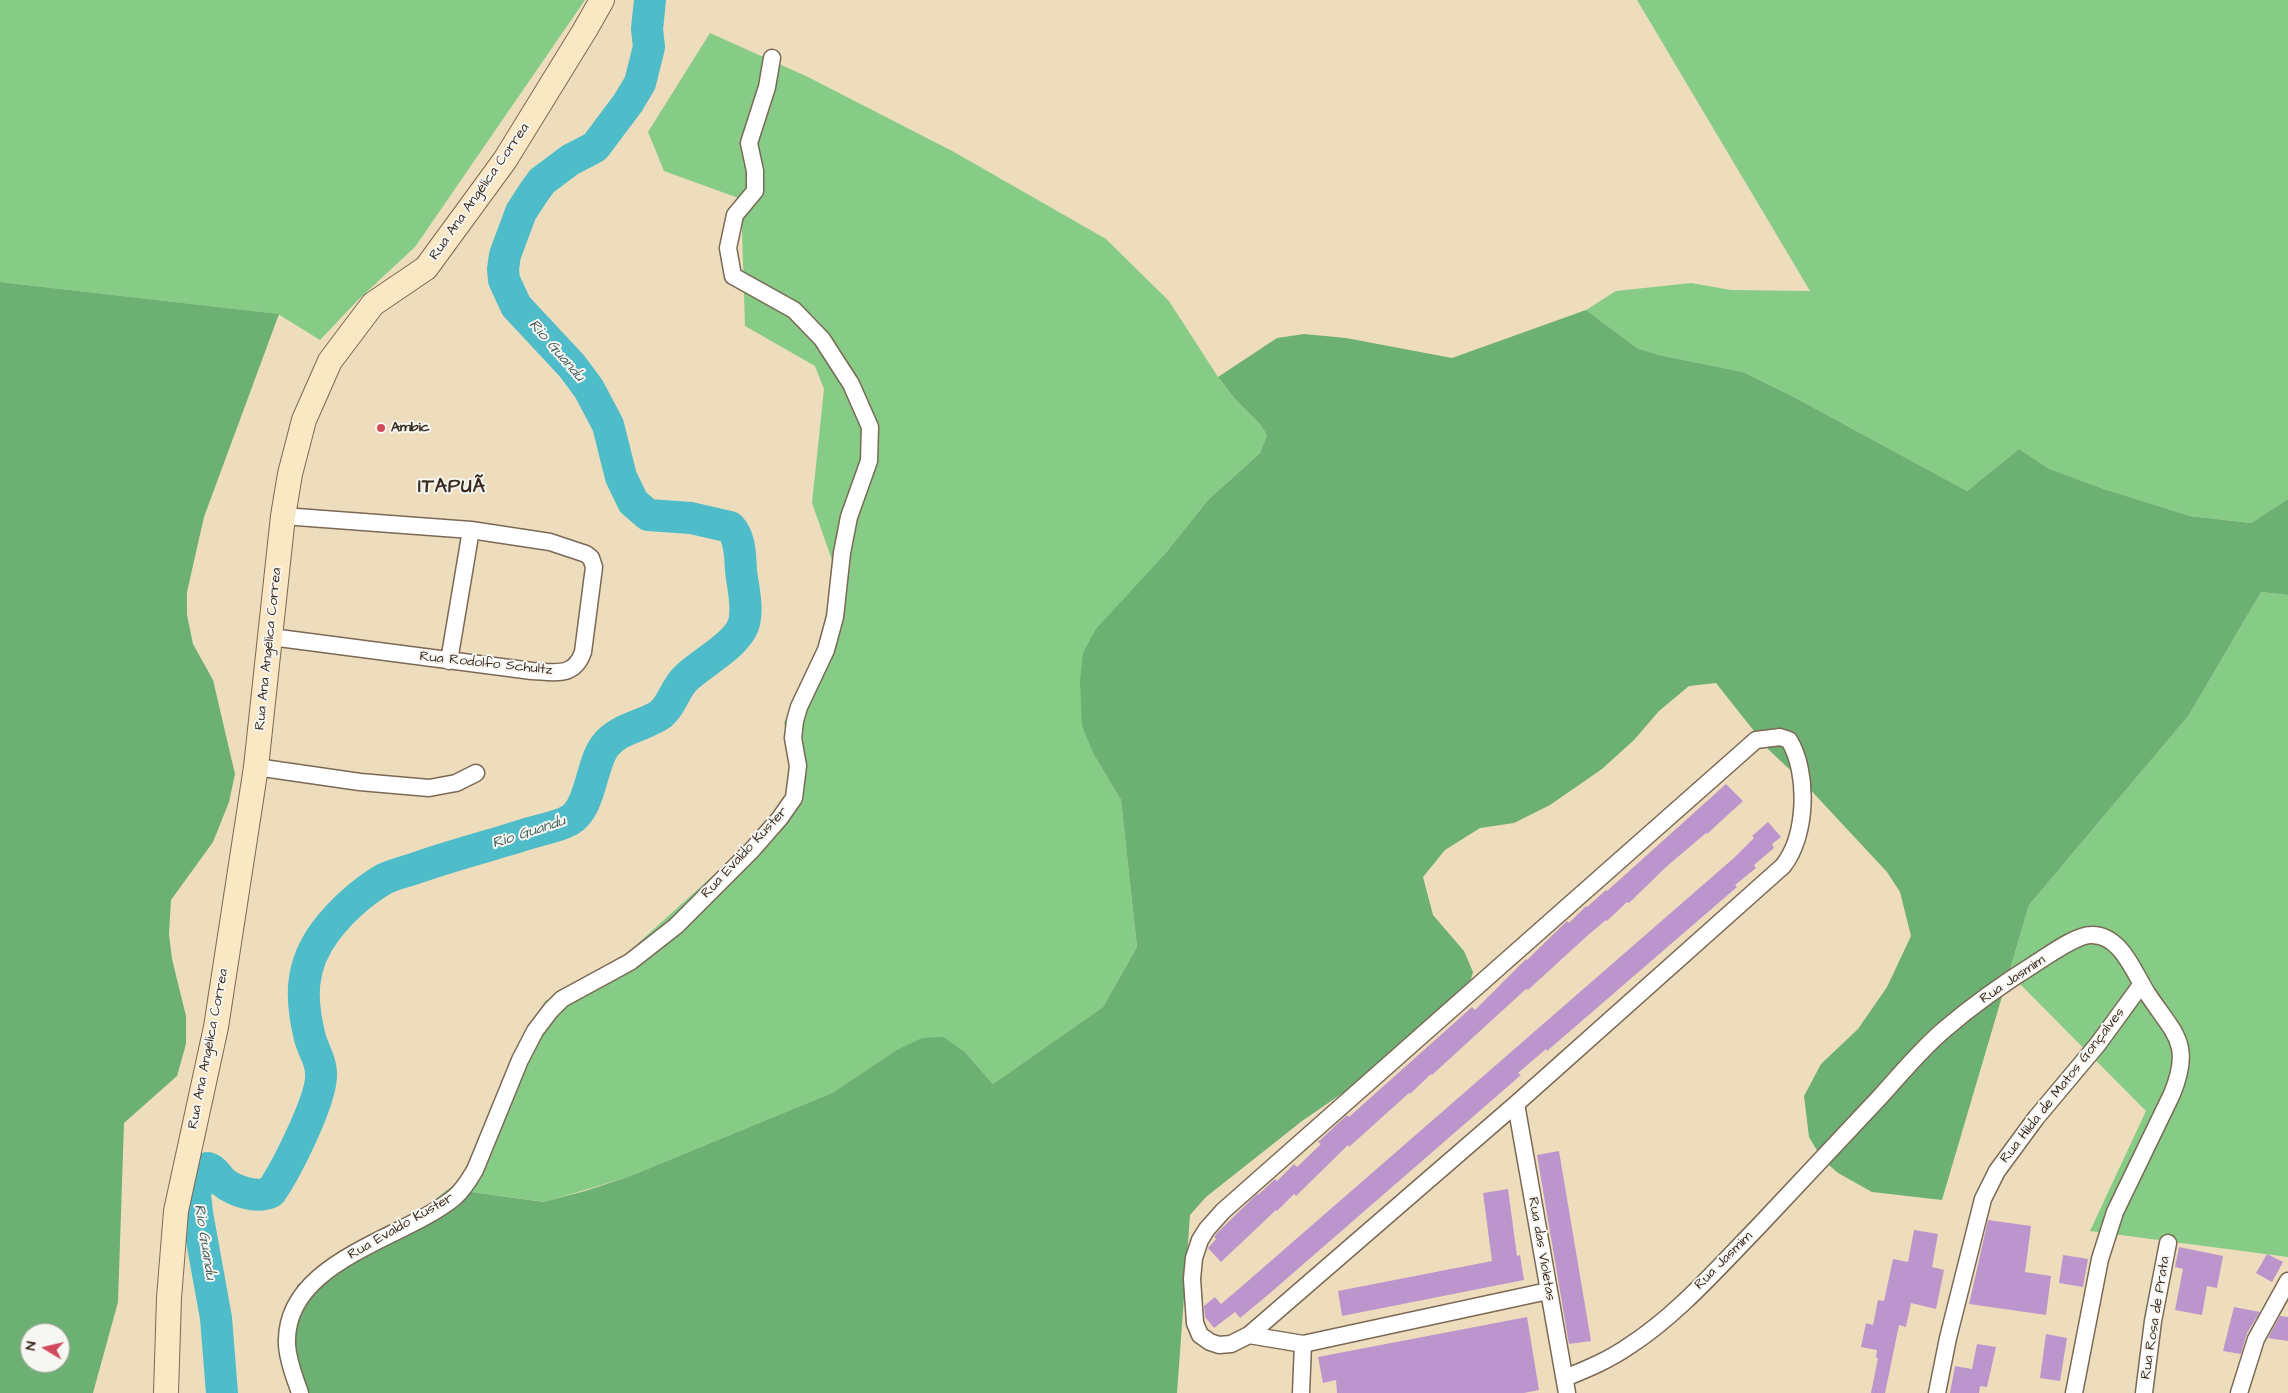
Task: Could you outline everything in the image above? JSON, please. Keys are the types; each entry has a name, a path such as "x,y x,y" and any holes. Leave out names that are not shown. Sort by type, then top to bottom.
{"street":[{"name":"Rua Ana Angélica Correa","path":"166,1393 169,1298 176,1211 216,1027 256,767 283,516 290,474 304,420 330,361 373,304 426,268 505,160 586,30 602,0"},
{"name":"Rua Evaldo Kuster","path":"300,1393 290,1366 287,1346 291,1317 306,1290 319,1275 416,1222 454,1198 466,1186 475,1170 520,1060 535,1031 551,1010 562,999 630,962 676,926 752,850 780,818 794,798 798,766 793,738 795,721 799,706 826,650 835,617 842,553 849,517 869,461 870,427 851,384 822,339 794,310 733,276 728,248 735,215 755,191 755,171 749,143 767,87 772,58"},
{"name":"Rua Rodolfo Schultz","path":"271,637 449,661 558,672 575,667 583,652 594,567 591,558 577,549 550,542 471,530 283,516"},
{"path":"449,661 471,530"},
{"path":"1780,737 1789,740 1799,771 1802,799 1798,841 1792,856 1751,895 1516,1104 1249,1335 1231,1344 1219,1345 1210,1342 1200,1335 1195,1323 1192,1298 1194,1258 1200,1240 1207,1228 1231,1204 1756,740 1780,737"},
{"path":"256,767 360,782 429,788 456,783 476,774"},
{"name":"Rua Jasmim","path":"1566,1386 1630,1346 1659,1324 1713,1274 1944,1030 2010,980 2056,951 2092,935 2108,939 2126,957 2141,985 2181,1046 2182,1064 2172,1094 2115,1212 2100,1259 2074,1393"},
{"name":"Rua Hilda de Matos Gonçalves","path":"1937,1393 1948,1338 1982,1199 1997,1171 2036,1118 2098,1044 2141,985"},
{"name":"Rua das Violetas","path":"1516,1104 1566,1386"},
{"name":"Rua Rosa de Prata","path":"2144,1393 2153,1321 2168,1243"},
{"path":"2239,1393 2256,1339 2288,1281"},
{"path":"1249,1335 1303,1344 1548,1291"},
{"path":"1301,1393 1303,1344"}],"green space":[{"path":"0,0 585,0 415,247 358,300 320,340 278,314 0,282"},
{"path":"1637,0 2288,0 2288,499 2251,523 2190,516 2048,469 2019,449 1967,491 1792,396 1743,372 1659,355 1637,348 1586,310 1616,291 1691,283 1731,290 1810,291"},
{"path":"710,33 808,77 954,152 1106,239 1169,301 1218,377 1235,399 1260,424 1267,435 1260,453 1208,500 1164,555 1094,755 1121,800 1137,947 1103,1007 993,1084 965,1052 895,1051 832,1093 628,1177 545,1202 471,1192 455,1184 474,1158 494,1105 545,1001 603,975 748,844 786,803 792,771 784,722 799,700 827,643 833,563 812,503 824,389 815,366 745,326 741,199 664,171 648,132"},
{"path":"0,282 279,314 204,517 187,592 187,615 193,644 213,680 235,774 229,802 213,842 171,900 169,934 172,959 186,1016 186,1044 177,1076 124,1123 118,1302 93,1393 0,1393"},
{"path":"1586,310 1637,348 1659,355 1743,372 1792,396 1967,491 2019,449 2049,469 2104,489 2190,516 2251,523 2288,499 2288,595 2261,592 2189,715 2029,905 1942,1200 1872,1192 1838,1173 1822,1159 1809,1137 1804,1096 1821,1064 1858,1029 1887,987 1911,936 1900,892 1887,872 1805,784 1769,750 1716,683 1689,686 1659,711 1634,740 1602,769 1550,805 1514,823 1480,828 1445,850 1423,877 1433,915 1464,951 1473,972 1468,990 1372,1073 1302,1121 1206,1197 1190,1215 1177,1393 295,1393 297,1285 398,1225 455,1184 471,1192 544,1202 585,1191 628,1177 832,1093 895,1051 922,1038 943,1037 965,1052 993,1084 1103,1007 1137,947 1121,800 1094,755 1082,726 1080,682 1083,653 1096,629 1164,555 1208,500 1260,453 1267,435 1260,424 1235,399 1218,377 1277,338 1304,334 1346,338 1452,358"},
{"path":"2261,592 2288,595 2288,1257 2090,1231 2146,1111 2009,973 2029,905 2189,715"}],"building":[{"path":"1726,784 1743,801 1707,834 1666,867 1629,903 1627,902 1607,921 1587,936 1528,990 1526,989 1432,1075 1349,1147 1348,1145 1296,1196 1294,1194 1221,1262 1208,1248 1216,1239 1214,1237 1218,1232 1257,1194 1275,1179 1277,1181 1294,1164 1297,1167 1321,1144 1318,1142 1347,1115 1349,1117 1472,1007 1475,1010 1567,921 1569,923 1586,906 1607,891"},
{"path":"1768,822 1781,837 1772,844 1774,848 1754,865 1756,868 1735,885 1737,887 1547,1051 1546,1049 1518,1073 1521,1075 1269,1294 1240,1318 1235,1312 1214,1328 1205,1317 1204,1306 1215,1297 1221,1304 1241,1287 1735,857 1754,838 1752,836"},
{"path":"1559,1151 1591,1341 1569,1344 1537,1155"},
{"path":"1508,1189 1517,1256 1520,1255 1524,1280 1342,1316 1338,1291 1492,1261 1483,1193"},
{"path":"1988,1220 2031,1226 2025,1272 2051,1276 2046,1315 1969,1304"},
{"path":"1914,1230 1938,1234 1932,1267 1944,1270 1936,1309 1911,1303 1906,1327 1899,1325 1885,1393 1871,1393 1878,1358 1876,1358 1877,1350 1861,1347 1866,1323 1873,1325 1878,1300 1884,1301 1893,1259 1908,1262"},
{"path":"2179,1247 2223,1256 2217,1288 2207,1286 2202,1315 2175,1310 2183,1269 2175,1267"},
{"path":"2267,1254 2283,1262 2272,1282 2256,1273"},
{"path":"2063,1255 2088,1259 2083,1287 2059,1283"},
{"path":"2234,1307 2260,1312 2247,1333 2241,1354 2223,1351"},
{"path":"2280,1316 2288,1317 2288,1341 2268,1338"},
{"path":"1527,1317 1539,1390 1524,1393 1337,1393 1336,1380 1323,1383 1318,1357"},
{"path":"2046,1334 2067,1338 2060,1381 2040,1378"},
{"path":"1977,1344 1996,1347 1987,1387 1980,1386 1979,1393 1950,1393 1955,1366 1972,1369"}],"waterway":[{"name":"Rio Guandu","path":"222,1393 216,1318 195,1193 202,1174 208,1168 215,1172 223,1182 239,1191 259,1195 271,1192 294,1151 310,1116 320,1084 321,1068 310,1038 305,1009 304,983 311,957 325,932 352,903 384,879 570,820 582,806 600,754 610,740 624,731 661,714 685,679 725,648 739,634 745,620 745,599 739,548 734,531 730,527 691,518 648,515 633,502 621,477 608,425 589,389 572,366 516,306 504,280 505,255 521,212 534,192 542,181 570,160 595,147 628,103 640,83 649,47 647,29 650,0"}],"place":[{"name":"Ambic","path":"381,428"}],"district":[{"name":"ITAPUÃ","path":"452,488"}]}
